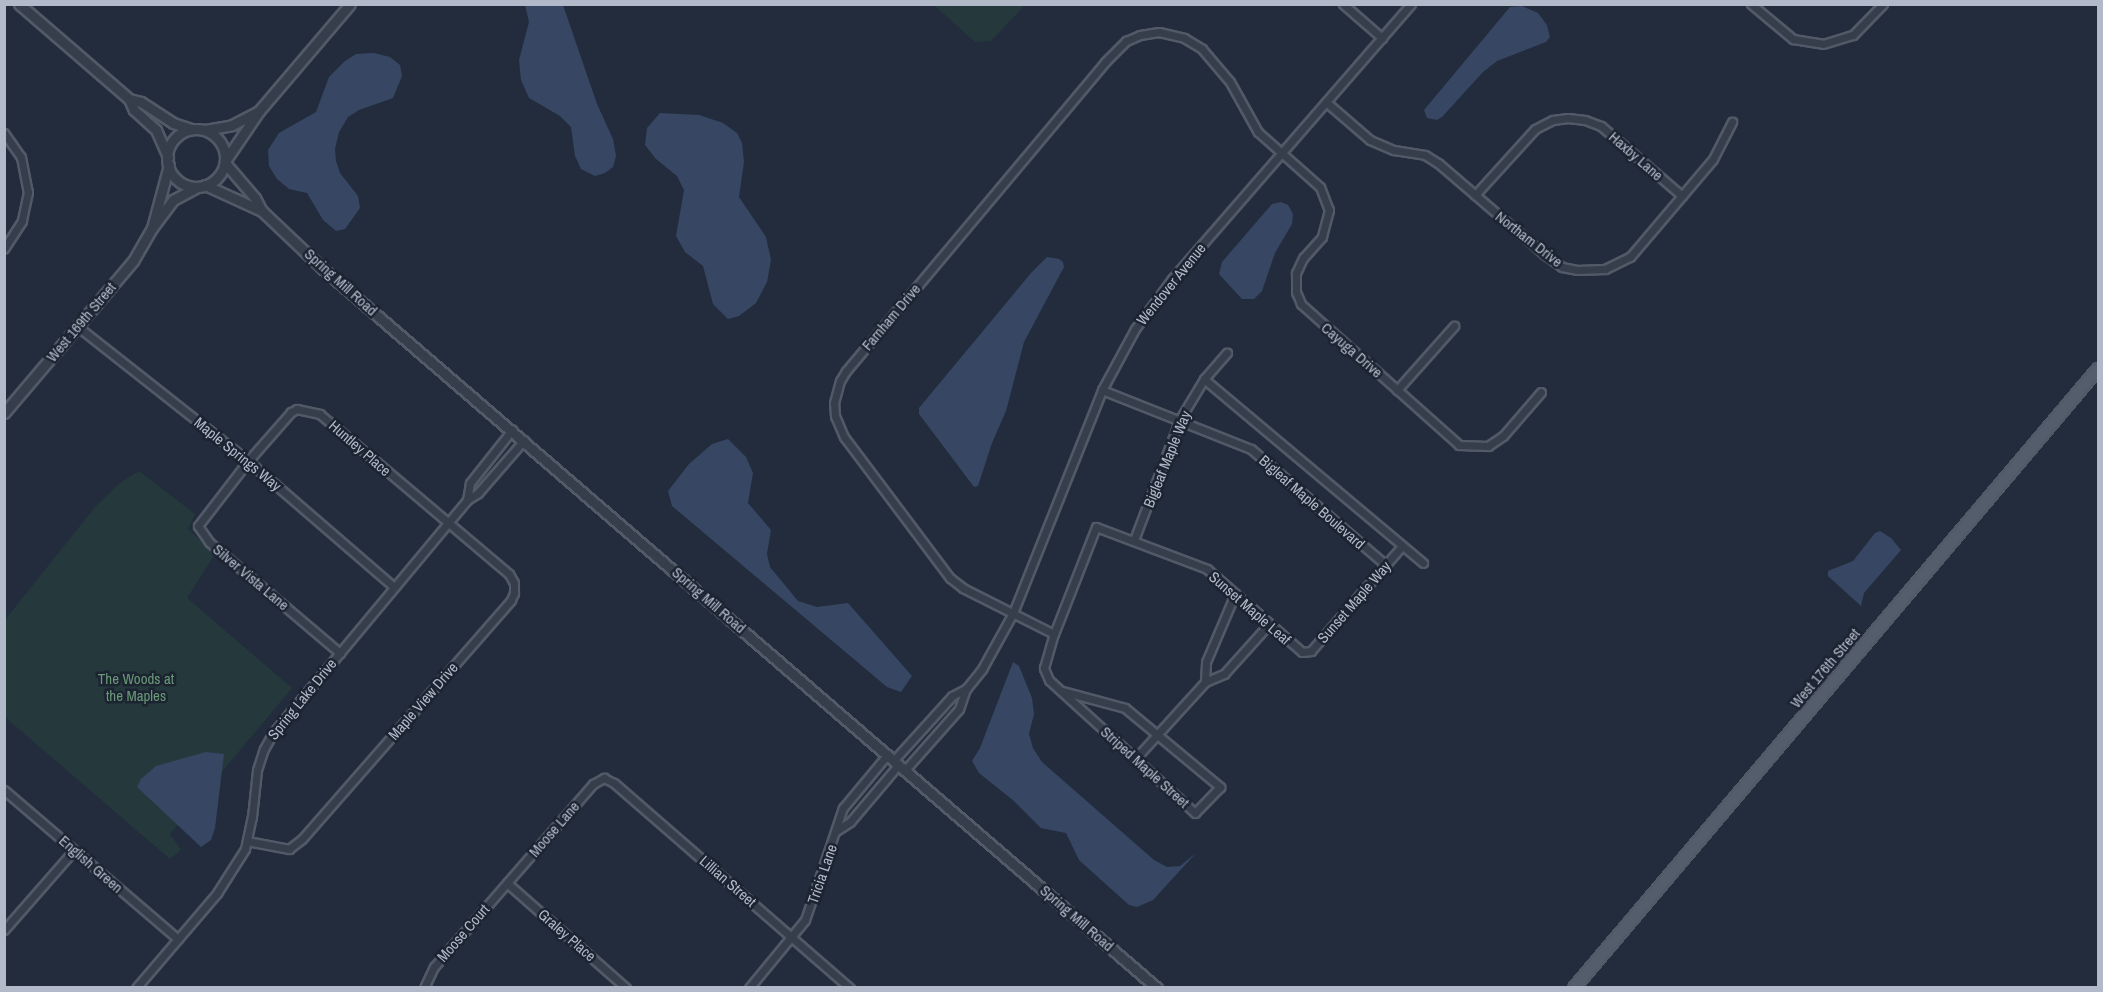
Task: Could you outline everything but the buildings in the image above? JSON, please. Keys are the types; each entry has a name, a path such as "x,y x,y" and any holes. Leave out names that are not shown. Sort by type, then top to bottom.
{"main road":[{"name":"West 176th Street","path":"1574,987 2098,369"}],"street":[{"path":"19,4 129,99 134,110 156,130 175,177 182,183 201,186 217,178 259,111 350,4"},
{"path":"1343,4 1382,38"},
{"name":"Wendover Avenue","path":"897,762 952,696 966,689 982,669 1013,613 1102,390 1135,329 1172,279 1411,4"},
{"path":"1751,4 1793,39 1822,44 1853,35 1883,4"},
{"name":"Cayuga Drive","path":"1151,33 1173,34 1202,49 1230,82 1258,132 1320,187 1329,210 1322,237 1303,258 1296,273 1296,292 1301,304 1459,445 1488,446 1503,436 1541,392"},
{"name":"Farnham Drive","path":"1013,613 963,588 950,578 844,437 835,416 837,391 846,371 867,345 1105,62 1126,41 1151,33"},
{"path":"129,99 141,102 173,123 192,129 205,130 232,126 259,111"},
{"name":"Northam Drive","path":"1326,102 1370,140 1394,150 1425,155 1562,267 1584,271 1605,269 1630,257 1713,159 1732,122"},
{"name":"Haxby Lane","path":"1475,195 1535,129 1553,120 1568,118 1585,120 1601,126 1682,196"},
{"path":"168,161 172,142 179,135 192,129"},
{"path":"205,130 221,142 225,162"},
{"path":"4,133 17,149 28,184 22,221 4,249"},
{"name":"West 169th Street","path":"152,228 168,161"},
{"name":"Spring Mill Road","path":"225,162 255,198 262,211 322,268 513,430 1157,987"},
{"name":"West 169th Street","path":"4,413 133,261 172,200 201,186"},
{"name":"Spring Mill Road","path":"201,186 262,211"},
{"name":"Maple Springs Way","path":"77,326 247,463 394,587"},
{"path":"1397,390 1454,326"},
{"name":"Bigleaf Maple Way","path":"1134,540 1180,419 1204,379 1227,353"},
{"name":"Bigleaf Maple Boulevard","path":"1204,379 1423,563"},
{"name":"Bigleaf Maple Boulevard","path":"1102,390 1251,449 1386,565"},
{"name":"Huntley Place","path":"247,463 291,412 311,410 320,414 447,523"},
{"path":"466,500 470,483 513,430"},
{"name":"Spring Lake Drive","path":"136,987 218,893 245,849 252,817 257,770 264,749 273,733 466,500 478,493 524,440"},
{"name":"Silver Vista Lane","path":"247,463 198,523 201,533 340,652"},
{"name":"Maple View Drive","path":"247,841 289,849 302,839 511,600 514,584 509,574 447,523"},
{"name":"Sunset Maple Leaf","path":"1054,634 1096,527 1207,569 1302,652"},
{"name":"Sunset Maple Way","path":"1302,652 1311,651 1402,546"},
{"path":"1205,682 1206,662 1235,594"},
{"path":"1013,613 1054,634"},
{"path":"1135,759 1205,682 1224,674 1269,624"},
{"name":"Striped Maple Street","path":"1054,634 1044,668 1049,680 1195,813 1220,787 1125,708 1062,691"},
{"path":"836,831 843,808 959,709 966,689"},
{"name":"Tricia Lane","path":"749,987 793,938 805,920 836,831 850,822 897,762"},
{"name":"Moose Lane","path":"507,883 593,784 604,778"},
{"name":"Lillian Street","path":"604,778 614,783 850,987"},
{"name":"English Green","path":"4,790 178,939"},
{"path":"4,930 74,850"},
{"name":"Moose Court","path":"424,987 434,967 507,883"},
{"name":"Graley Place","path":"507,883 626,987"}],"green space":[{"path":"934,5 1025,5 991,41 975,42"},
{"name":"The Woods at the Maples","path":"139,471 195,514 188,529 215,554 187,598 292,688 170,834 181,850 170,859 5,717 5,620 96,506 121,482"}],"water":[{"path":"525,5 563,5 597,104 613,139 616,156 613,167 605,173 595,176 581,169 575,156 571,127 560,116 529,98 521,80 519,60 529,22"},
{"path":"1522,6 1538,13 1547,25 1550,37 1546,42 1497,61 1483,72 1442,117 1437,120 1427,118 1424,110 1510,7"},
{"path":"374,53 390,57 400,65 402,76 393,98 359,110 348,117 339,132 335,149 336,161 340,173 358,196 360,208 345,229 336,231 323,220 307,193 289,189 277,179 269,166 268,150 279,133 316,112 329,77 345,61 356,54"},
{"path":"660,113 699,115 723,123 737,133 742,143 744,162 739,197 766,237 771,260 767,282 756,303 739,316 728,319 713,304 703,266 685,252 676,236 684,190 677,176 656,159 645,145 647,128"},
{"path":"1281,202 1288,205 1293,214 1292,224 1275,253 1262,291 1254,299 1242,299 1219,274 1222,262 1272,204"},
{"path":"1047,257 1059,259 1063,262 1064,267 1024,342 1006,411 992,443 978,486 974,487 919,414 919,408 1031,273"},
{"path":"728,439 746,457 753,473 748,503 771,530 767,554 770,567 798,601 817,607 848,603 912,676 901,692 887,687 672,506 668,491 689,464 712,444"},
{"path":"1880,531 1891,538 1901,550 1864,593 1861,606 1828,576 1828,571 1853,561 1875,533"},
{"path":"1013,662 1019,666 1032,698 1034,714 1029,734 1033,748 1042,762 1154,860 1167,867 1180,866 1196,853 1153,900 1137,907 1129,905 1079,860 1066,833 1041,828 1014,801 979,773 972,761 980,748"},
{"path":"206,752 224,754 215,828 211,840 201,847 137,787 141,779 156,766"}]}
